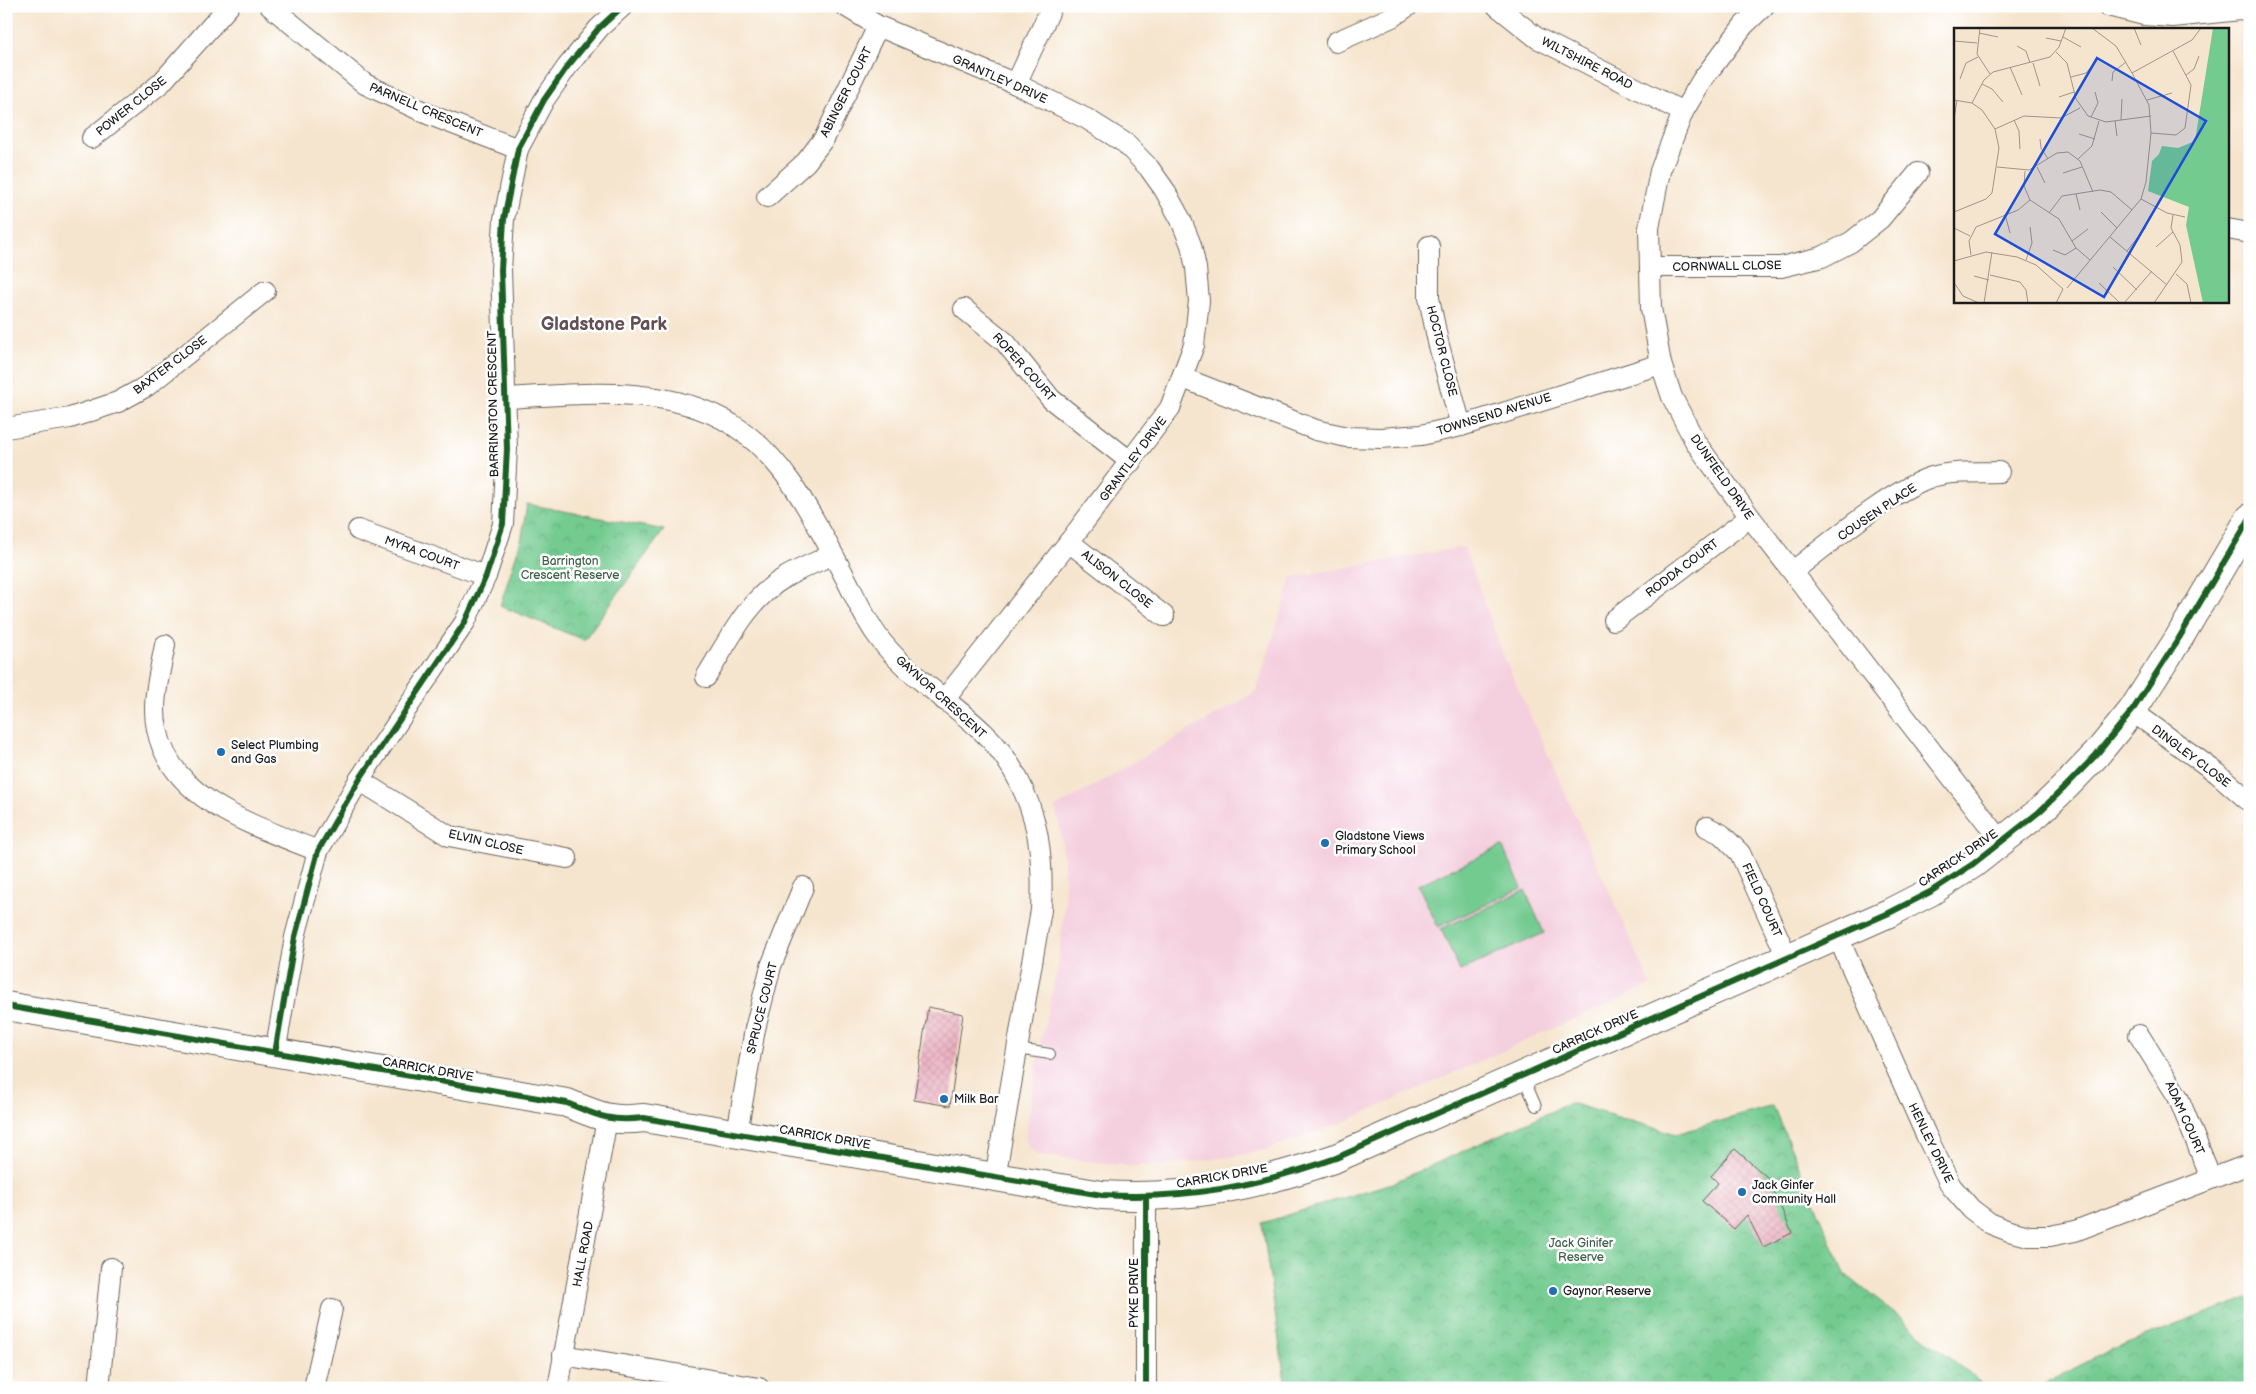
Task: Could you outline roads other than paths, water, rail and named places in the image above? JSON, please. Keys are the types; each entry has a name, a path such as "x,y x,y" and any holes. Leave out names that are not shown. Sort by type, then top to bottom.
{"street":[{"name":"POWER CLOSE","path":"92,138 162,83 230,6"},
{"name":"PARNELL CRESCENT","path":"270,6 365,84 430,115 518,149"},
{"name":"BARRINGTON CRESCENT","path":"275,1053 295,937 318,851 359,780 465,622 486,576 503,524 506,398 501,270 504,219 518,149 544,100 567,67 599,28 622,6"},
{"name":"GRANTLEY DRIVE","path":"845,6 878,26 1016,84 1087,119 1125,143 1149,168 1164,189 1181,220 1191,245 1196,268 1199,301 1194,345 1170,408 1131,462 944,700"},
{"path":"1016,84 1052,6"},
{"path":"1336,42 1392,17 1408,6"},
{"name":"WILTSHIRE ROAD","path":"1497,6 1537,38 1683,112"},
{"name":"DUNFIELD DRIVE","path":"1764,6 1744,25 1702,80 1683,112 1660,171 1649,228 1651,308 1661,364 1672,397 1696,443 1750,517 2002,842"},
{"path":"2108,6 2144,15 2173,17 2250,9"},
{"name":"ABINGER COURT","path":"767,197 806,162 825,137 878,26"},
{"name":"CORNWALL CLOSE","path":"1650,268 1781,266 1822,257 1851,242 1880,219 1918,173"},
{"path":"2228,229 2250,233"},
{"name":"HOCTOR CLOSE","path":"1429,246 1429,298 1438,342 1461,426"},
{"name":"BAXTER CLOSE","path":"6,428 70,418 118,402 147,386 265,291"},
{"name":"ROPER COURT","path":"964,309 1005,342 1051,399 1131,462"},
{"name":"TOWNSEND AVENUE","path":"1183,378 1316,430 1347,437 1421,435 1461,426 1661,364"},
{"name":"GAYNOR CRESCENT","path":"506,398 594,394 666,398 711,414 741,431 774,459 796,488 867,622 884,644 916,676 985,734 1008,763 1024,792 1039,837 1043,879 1041,910 995,1178"},
{"name":"COUSEN PLACE","path":"1793,571 1892,498 1927,479 1952,474 1999,472"},
{"name":"RODDA COURT","path":"1614,620 1750,517"},
{"name":"CARRICK DRIVE","path":"6,1006 567,1103 607,1119 644,1118 1102,1195 1146,1198 1221,1190 1258,1183 1336,1158 1838,937 1930,892 2002,842 2065,788 2132,711 2179,638 2250,518"},
{"name":"MYRA COURT","path":"358,530 486,576"},
{"name":"ALISON CLOSE","path":"1069,542 1164,616"},
{"path":"706,677 745,614 760,596 782,579 832,554"},
{"path":"165,645 156,690 157,729 167,756 186,782 210,802 256,826 318,851"},
{"name":"DINGLEY CLOSE","path":"2132,711 2217,773 2250,802"},
{"name":"ELVIN CLOSE","path":"359,780 449,836 567,858"},
{"name":"FIELD COURT","path":"1708,827 1721,834 1740,852 1788,959"},
{"name":"SPRUCE COURT","path":"737,1133 755,1029 771,966 803,887"},
{"name":"HENLEY DRIVE","path":"1838,937 1926,1135 1951,1186 1972,1209 1991,1224 2029,1236 2050,1236 2075,1231 2250,1164"},
{"name":"ADAM COURT","path":"2139,1035 2178,1097 2211,1178"},
{"name":"HALL ROAD","path":"558,1388 607,1119"},
{"name":"PYKE DRIVE","path":"1146,1198 1146,1388"},
{"path":"99,1388 111,1268"},
{"path":"314,1388 332,1308"},
{"path":"563,1355 759,1388"}],"lane":[{"path":"1017,1049 1050,1054"},
{"path":"1523,1076 1536,1106"}],"place":[{"name":"Select Plumbing and Gas","path":"221,752"},
{"name":"Gladstone Views Primary School","path":"1325,843"},
{"name":"Milk Bar","path":"944,1099"},
{"name":"Jack Ginfer Community Hall","path":"1742,1192"},
{"name":"Gaynor Reserve","path":"1553,1291"}],"district":[{"name":"Gladstone Park","path":"604,324"}],"park label":[{"name":"Barrington Crescent Reserve","path":"570,568"},
{"name":"Jack Ginifer Reserve","path":"1581,1250"}]}
